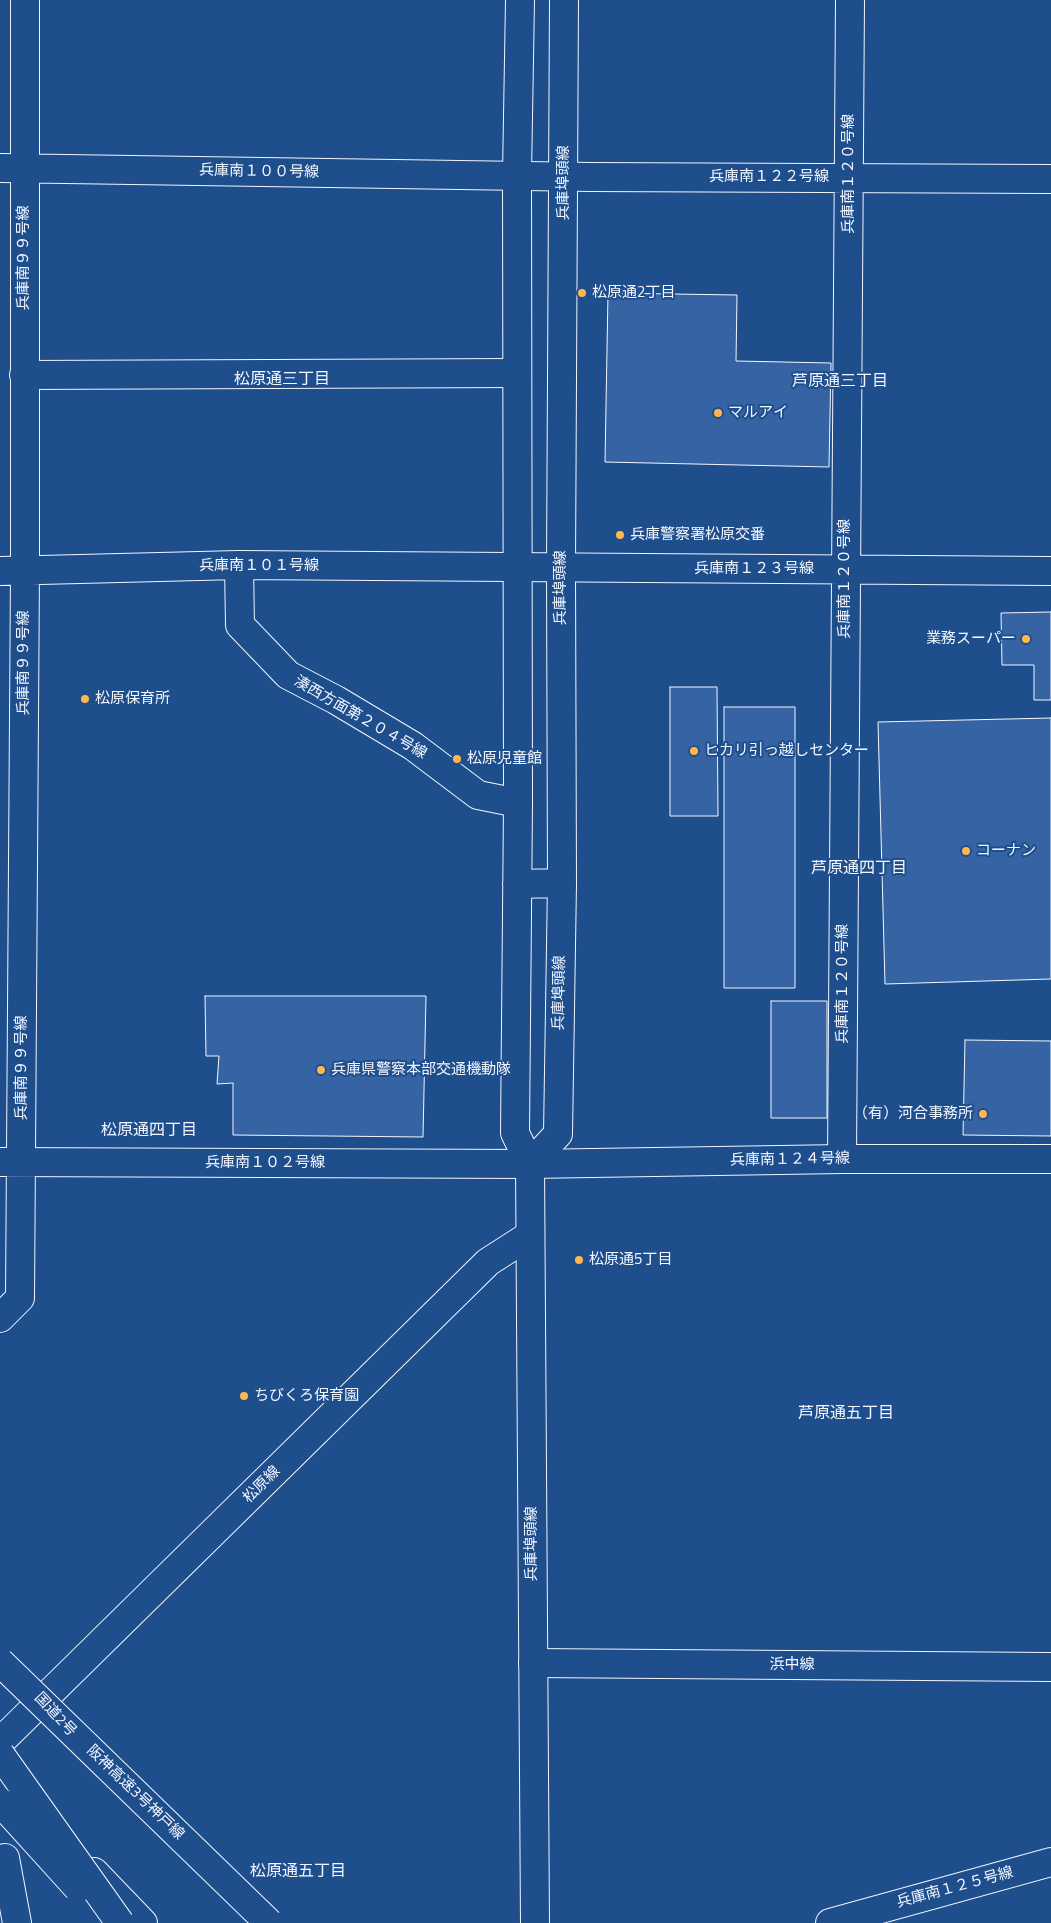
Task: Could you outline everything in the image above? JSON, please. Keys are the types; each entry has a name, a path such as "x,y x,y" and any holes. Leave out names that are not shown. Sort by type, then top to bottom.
{"main road":[{"name":"兵庫南９９号線","path":"0,1318 20,1298 10,1162 12,571 24,375 12,168 25,0"},
{"name":"兵庫埠頭線","path":"520,0 517,175 518,803 515,1133 530,1164 535,1923"},
{"name":"兵庫埠頭線","path":"530,1164 558,1134 562,883 561,568 564,0"},
{"name":"兵庫南１２０号線","path":"842,1158 850,0"},
{"name":"兵庫南１００号線","path":"12,168 517,175"},
{"name":"兵庫南１２２号線","path":"517,175 1051,178"},
{"path":"24,375 517,373"},
{"name":"兵庫南１０１号線","path":"12,571 239,565 518,567"},
{"name":"湊西方面第２０４号線","path":"239,565 240,626 288,675 336,700 413,746 478,795 518,803"},
{"name":"兵庫南１２３号線","path":"518,567 1051,570"},
{"path":"517,884 562,883"},
{"name":"兵庫南１２４号線","path":"530,1164 842,1158 1051,1159"},
{"name":"兵庫南１０２号線","path":"10,1162 530,1164"},
{"name":"松原線","path":"0,1742 488,1262 530,1235"},
{"name":"国道2号","path":"0,1661 42,1702 134,1801 255,1923"},
{"name":"阪神高速3号神戸線","path":"0,1661 269,1923"},
{"name":"浜中線","path":"533,1663 1051,1667"},
{"path":"0,1754 120,1923"},
{"path":"0,1779 144,1923"},
{"path":"0,1802 109,1923"},
{"path":"17,1923 2,1860 45,1822"},
{"name":"兵庫南１２５号線","path":"830,1923 1051,1862"}],"building":[{"name":"マルアイ","path":"608,293 737,295 736,361 831,363 829,467 605,462"},
{"name":"業務スーパー","path":"1051,612 1051,700 1034,700 1034,665 1002,665 1001,613"},
{"name":"ヒカリ引っ越しセンター","path":"670,687 717,687 718,816 670,816"},
{"path":"724,707 795,707 795,988 724,988"},
{"name":"コーナン","path":"1051,718 1051,979 885,984 878,722"},
{"name":"兵庫県警察本部交通機動隊","path":"205,996 426,996 423,1137 233,1135 233,1083 217,1084 219,1056 206,1056"},
{"path":"771,1001 827,1001 827,1118 771,1118"},
{"path":"965,1040 1051,1041 1051,1136 963,1135"}],"place":[{"name":"松原通2丁目","path":"582,293"},
{"name":"マルアイ","path":"718,413"},
{"name":"兵庫警察署松原交番","path":"620,535"},
{"name":"業務スーパー","path":"1026,639"},
{"name":"松原保育所","path":"85,699"},
{"name":"ヒカリ引っ越しセンター","path":"694,751"},
{"name":"松原児童館","path":"457,759"},
{"name":"コーナン","path":"966,851"},
{"name":"兵庫県警察本部交通機動隊","path":"321,1070"},
{"name":"（有）河合事務所","path":"983,1114"},
{"name":"松原通5丁目","path":"579,1260"},
{"name":"ちびくろ保育園","path":"244,1396"}],"district":[{"name":"松原通三丁目","path":"282,380"},
{"name":"芦原通三丁目","path":"840,382"},
{"name":"芦原通四丁目","path":"859,869"},
{"name":"松原通四丁目","path":"149,1131"},
{"name":"芦原通五丁目","path":"846,1414"},
{"name":"松原通五丁目","path":"298,1872"}]}
